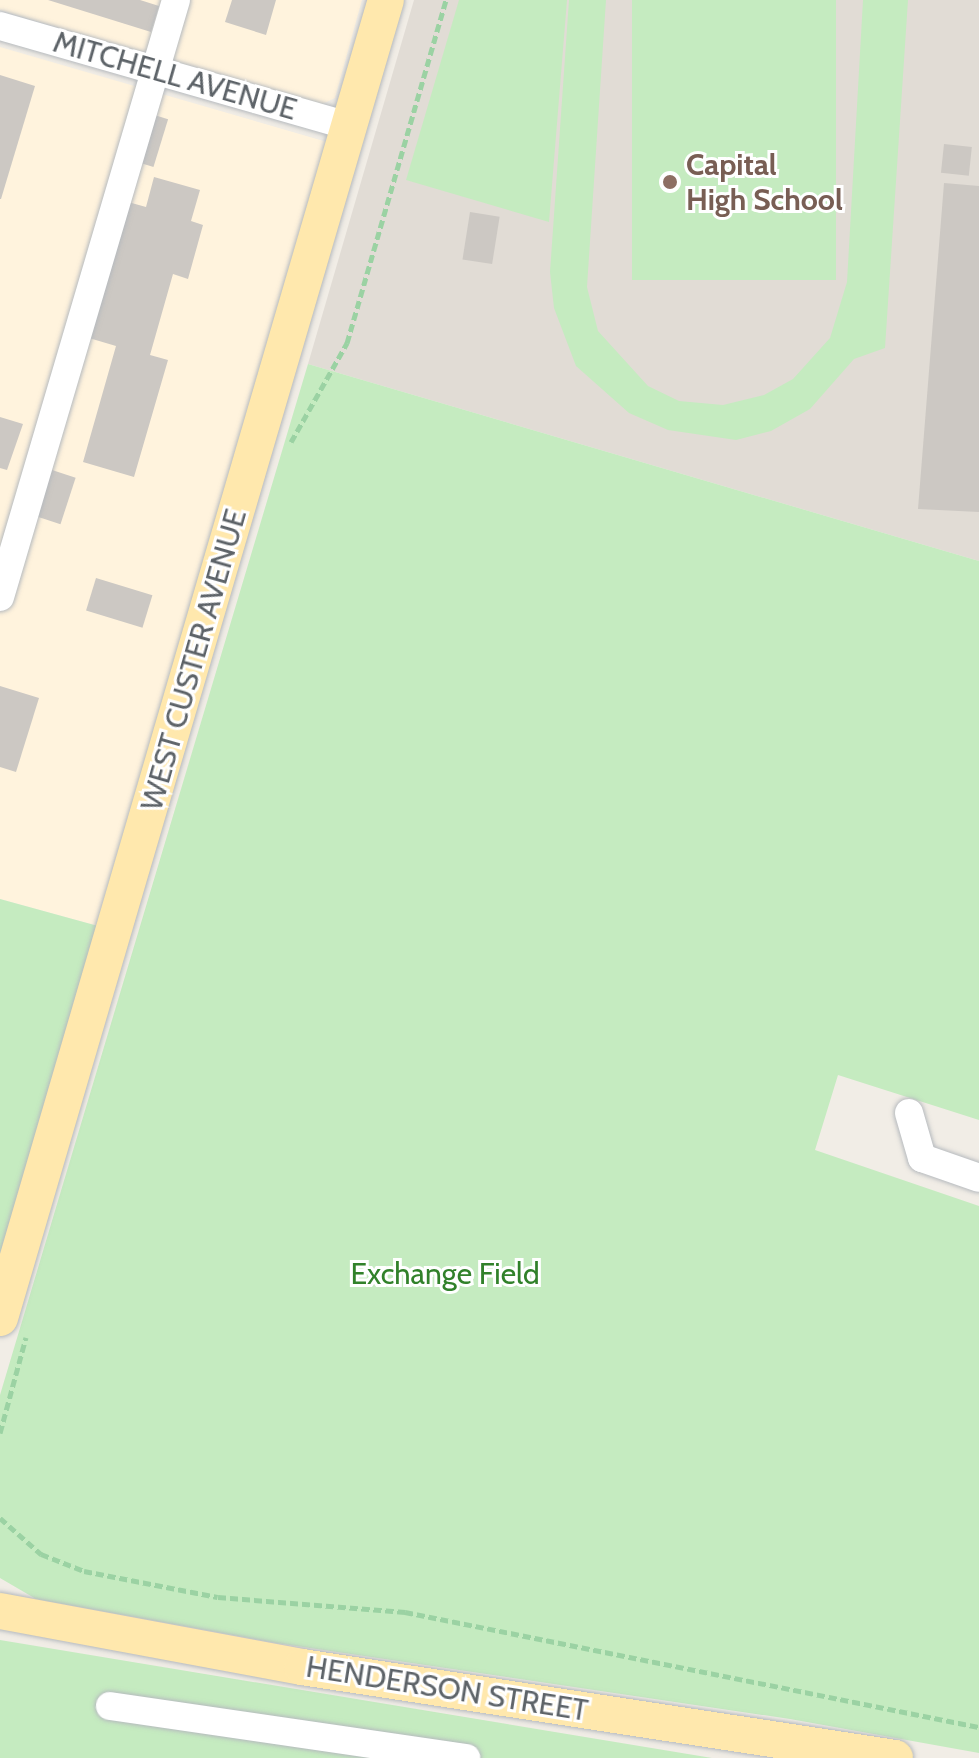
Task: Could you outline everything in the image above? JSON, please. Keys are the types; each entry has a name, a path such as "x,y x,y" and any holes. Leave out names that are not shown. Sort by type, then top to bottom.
{"main road":[{"name":"WEST CUSTER AVENUE","path":"15,1321 386,0"},
{"name":"HENDERSON STREET","path":"0,1611 782,1750 895,1758"}],"street":[{"path":"0,597 176,0"},
{"name":"MITCHELL AVENUE","path":"0,26 349,126"},
{"path":"909,1113 922,1158 979,1178"},
{"path":"110,1706 466,1758"}],"path":[{"path":"286,458 347,343 446,0"},
{"path":"0,1433 15,1321"},
{"path":"0,1518 41,1554 84,1571 218,1597 405,1612 979,1727"}],"shaded area":[{"path":"0,0 362,0 335,98 318,106 0,10"},
{"name":"Capital High School","path":"414,0 979,0 979,561 308,364"},
{"path":"0,47 327,142 98,926 0,899"}],"green space":[{"path":"459,0 567,0 549,222 406,180"},
{"path":"569,0 606,0 587,287 598,331 648,386 679,401 723,405 764,395 793,379 830,338 847,282 863,0 908,0 885,348 854,359 810,409 771,431 736,440 668,430 629,413 576,366 554,308 550,272"},
{"path":"632,0 836,0 836,280 632,280"},
{"name":"Exchange Field","path":"308,364 979,561 979,1120 838,1075 815,1150 979,1206 979,1753 790,1719 276,1643 36,1599 0,1578 0,1395"},
{"path":"0,899 98,926 0,1258"},
{"path":"0,1640 712,1758 0,1758"}],"building":[{"path":"48,0 140,0 159,6 151,32"},
{"path":"232,0 276,0 266,35 225,22"},
{"path":"0,75 35,86 1,199 0,199"},
{"path":"148,113 168,119 153,167 133,161"},
{"path":"944,144 972,147 969,176 941,173"},
{"path":"154,177 200,190 191,221 203,225 188,279 173,274 150,355 168,360 134,477 83,462 116,346 89,338 128,202 146,207"},
{"path":"944,183 979,186 979,512 918,509"},
{"path":"470,212 500,217 492,264 462,259"},
{"path":"0,417 23,424 7,470 0,468"},
{"path":"49,469 76,478 60,524 34,516"},
{"path":"96,578 152,595 142,628 86,611"},
{"path":"0,686 39,698 16,772 0,767"}],"place":[{"name":"Capital High School","path":"670,182"}]}
